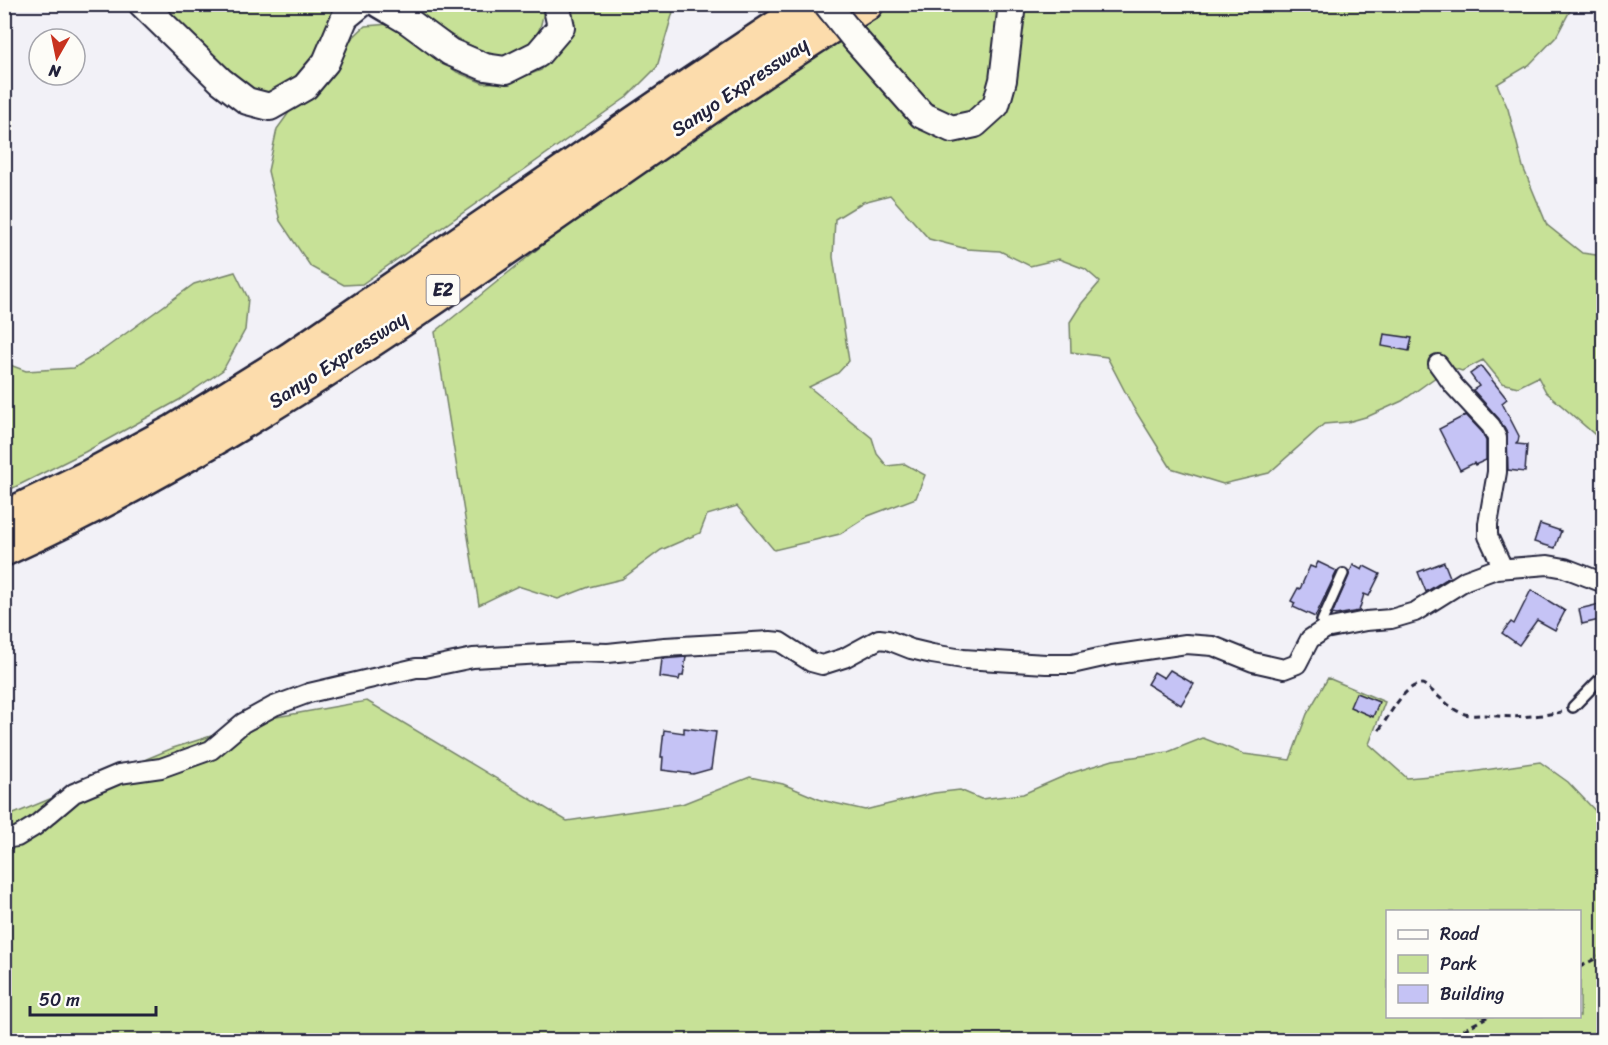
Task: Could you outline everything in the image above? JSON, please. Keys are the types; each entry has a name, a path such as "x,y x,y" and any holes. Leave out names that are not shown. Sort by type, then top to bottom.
{"highway":[{"name":"Sanyo Expressway","path":"4,518 91,476 175,431 291,359 812,4"},
{"name":"Sanyo Expressway","path":"4,549 104,502 191,454 306,384 717,101 866,4"}],"main road":[{"path":"142,4 221,81 247,100 270,107 305,87 326,63 345,17 361,4"},
{"path":"379,4 408,21 450,52 485,67 506,70 538,54 561,27 556,4"},
{"path":"827,4 921,115 952,129 975,124 996,105 1003,80 1012,4"}],"street":[{"path":"1438,364 1454,386 1491,426 1497,438 1497,472 1488,536 1503,568"},
{"path":"4,839 17,837 35,826 74,793 118,774 161,768 212,750 243,723 274,706 309,693 416,668 473,658 576,652 608,653 770,641 780,642 811,662 822,665 844,658 879,639 932,654 963,659 1046,664 1072,664 1112,655 1186,644 1213,646 1253,662 1284,669 1297,664 1310,639 1325,629 1366,621 1391,620 1415,612 1466,580 1503,568 1548,565 1565,568 1604,583"}],"lane":[{"path":"1325,629 1322,621 1343,574"},
{"path":"1573,707 1604,675"}],"path":[{"path":"1380,730 1404,694 1412,687 1422,684 1428,686 1444,703 1464,714 1534,717 1566,711 1573,707"},
{"path":"1581,966 1604,954"},
{"path":"1445,1041 1487,1018"}],"green space":[{"path":"543,4 542,20 534,40 519,54 505,56 490,53 459,39 405,5"},
{"path":"163,5 342,5 303,74 274,94 254,92 216,60"},
{"path":"565,5 675,5 657,67 627,97 362,284 344,285 311,267 280,221 268,171 277,129 290,111 307,98 345,45 365,26 390,24 457,72 483,83 510,82 541,70 564,44 570,24"},
{"path":"875,5 1573,5 1556,37 1529,65 1497,84 1508,109 1523,167 1547,225 1582,253 1603,256 1603,445 1602,441 1546,392 1538,377 1518,387 1502,383 1483,360 1462,371 1450,367 1402,401 1369,416 1348,422 1324,424 1269,473 1223,484 1171,468 1133,407 1107,357 1071,352 1070,322 1100,282 1085,269 1059,259 1030,266 1000,251 967,249 929,239 890,195 863,202 835,219 833,257 849,361 838,373 809,387 872,438 877,454 887,466 905,464 925,475 916,498 868,516 840,534 774,550 737,506 707,515 700,533 661,550 622,579 589,587 558,599 518,586 479,605 435,332 744,82"},
{"path":"235,272 248,298 245,330 223,370 179,400 85,452 5,492 5,363 26,371 74,368 103,350 194,284"},
{"path":"1328,678 1385,702 1369,744 1407,778 1464,773 1540,762 1568,782 1603,819 1603,1040 5,1040 4,818 173,748 265,719 367,701 567,821 682,804 750,777 783,784 821,800 865,810 934,793 960,790 981,799 1023,794 1071,773 1113,760 1168,752 1203,738 1244,754 1290,760 1307,714"}],"building":[{"path":"1384,334 1412,338 1409,351 1382,346"},
{"path":"1481,366 1507,399 1502,403 1519,436 1516,444 1527,445 1525,472 1508,470 1507,433 1499,419 1473,390 1479,386 1470,374"},
{"path":"1466,415 1482,432 1486,441 1486,460 1460,470 1439,429"},
{"path":"1540,524 1561,531 1555,548 1534,542"},
{"path":"1318,562 1337,571 1315,617 1293,607 1295,603 1291,601 1298,588 1300,589 1310,566 1315,568"},
{"path":"1444,562 1450,577 1426,592 1418,572"},
{"path":"1353,565 1362,570 1364,566 1380,574 1369,596 1364,594 1359,611 1332,614"},
{"path":"1531,590 1565,611 1555,630 1537,620 1519,645 1502,633 1511,622 1514,624"},
{"path":"1604,603 1604,619 1582,624 1579,609"},
{"path":"686,657 683,676 680,676 679,680 660,677 662,659"},
{"path":"1170,670 1194,684 1181,705 1147,684 1154,672 1164,678"},
{"path":"1356,693 1379,702 1373,717 1350,707"},
{"path":"684,728 716,732 711,769 693,774 662,770 664,730 684,733"}]}
